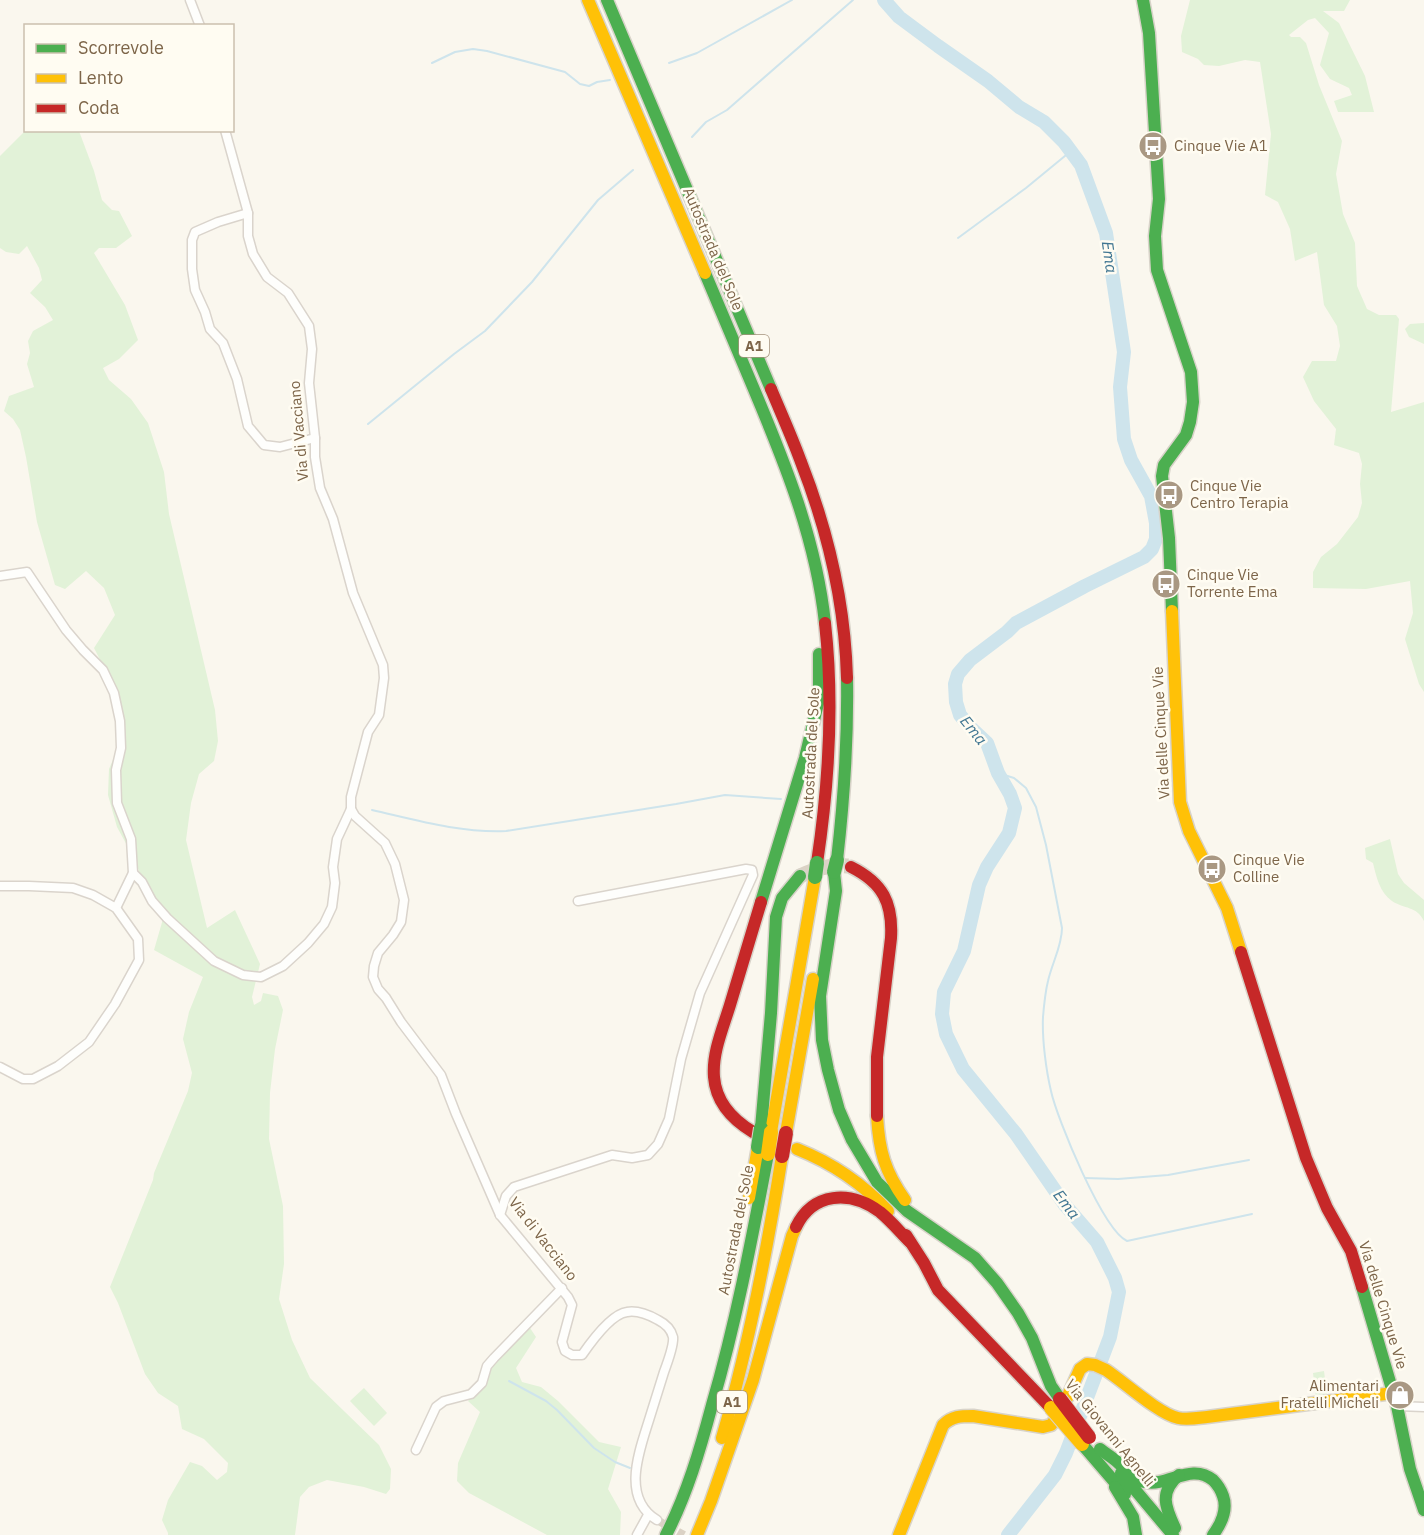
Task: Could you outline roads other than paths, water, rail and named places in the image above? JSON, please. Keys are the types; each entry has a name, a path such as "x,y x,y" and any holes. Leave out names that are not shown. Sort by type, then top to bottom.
{"main road":[{"name":"Autostrada del Sole","path":"588,0 751,382 800,505 818,575 826,626 831,697 824,826 762,1131 769,1152 763,1265 730,1410 707,1488 688,1535"},
{"name":"Autostrada del Sole","path":"607,0 801,461 814,498 832,561 841,609 848,707 843,815 836,866 810,995 786,1133 769,1152 742,1288 715,1396 696,1466 666,1535"},
{"name":"Via delle Cinque Vie","path":"1143,0 1149,33 1159,199 1155,236 1157,270 1191,372 1193,402 1186,435 1164,465 1162,476 1169,538 1180,802 1190,831 1227,908 1318,1189 1326,1208 1351,1251 1395,1400 1410,1469 1424,1510"},
{"path":"800,876 783,896 775,925 762,1131 738,1122 731,1115 723,1104 715,1085 714,1066 726,1018 805,758 816,713 820,684 819,641 808,534"},
{"path":"836,866 836,891 820,996 822,1040 839,1110 852,1140 877,1182 907,1212 939,1234"},
{"path":"850,867 871,878 880,889 888,903 892,922 875,1079 876,1120 883,1156 891,1180 906,1201 939,1234"},
{"path":"797,1149 836,1167 859,1182 902,1227 910,1242"},
{"path":"697,1535 753,1380 792,1236 802,1216 808,1209 824,1200 840,1197 858,1200 883,1215 910,1242"},
{"name":"Via Giovanni Agnelli","path":"939,1234 975,1258 997,1283 1018,1313 1032,1338 1058,1406"},
{"name":"Via Giovanni Agnelli","path":"910,1242 938,1290 962,1316 1058,1406 1086,1441 1104,1469 1160,1535"},
{"path":"899,1535 943,1425 950,1418 976,1416 1043,1427 1052,1425 1058,1406 1095,1367 1161,1410 1182,1419 1395,1400"},
{"name":"Via Giovanni Agnelli","path":"1086,1441 1100,1449 1173,1535"},
{"path":"1100,1449 1117,1461 1128,1474 1143,1482 1156,1482 1181,1474 1198,1473 1208,1476 1222,1492 1225,1502 1223,1517 1214,1535"},
{"path":"1104,1469 1133,1517 1136,1535"},
{"path":"1179,1535 1167,1512 1165,1500 1170,1484 1181,1474"}],"street":[{"path":"190,0 199,24"},
{"name":"Via di Vacciano","path":"133,873 167,918 214,961 243,975 261,977 283,966 308,943 324,924 333,907 336,838 351,808 351,797 368,732 379,715 384,678 383,665 353,593 333,519 320,488 309,384 312,348 309,326 288,293 267,277 253,254 248,236 248,213 226,132"},
{"path":"248,213 195,232 192,240 195,290 210,329 227,352 237,379 248,426 264,445 280,447 315,438"},
{"path":"0,576 27,572 66,630 103,670 114,693 120,721 121,748 116,770 117,803 130,839 133,873 116,908"},
{"name":"Via di Vacciano","path":"351,808 355,816 385,843 395,864 404,900 401,922 378,953 374,966 373,977 378,990 441,1075 500,1215 562,1288 572,1305 562,1342 565,1351 572,1355 582,1355 613,1319 626,1312 648,1315 666,1325 673,1336 669,1357 636,1467 637,1491 648,1515"},
{"path":"500,1215 506,1196 514,1187 612,1155 632,1158 648,1155 658,1144 669,1119 681,1059 700,993 753,875 752,870 746,869 578,901"},
{"path":"0,886 73,888 93,895 116,908 138,939 139,960 116,1004 89,1042 58,1066 33,1079 23,1079 0,1067"},
{"path":"416,1450 436,1407 444,1401 471,1394 482,1383 487,1366 562,1288"},
{"path":"1395,1400 1407,1405 1424,1407"},
{"path":"637,1535 648,1515 657,1520"}],"waterway":[{"path":"669,63 697,53 792,0"},
{"path":"692,137 706,122 727,110 853,0"},
{"name":"Ema","path":"884,0 899,17 988,81 1019,107 1044,122 1064,142 1081,165 1106,233 1124,352 1120,387 1124,439 1131,460 1151,496 1156,523 1156,539 1152,549 1144,557 1016,623 970,660 958,674 955,684 956,702 960,715 987,743 1015,808 1009,833 987,867 979,885 964,951 944,992 942,1014 946,1034 963,1069 1016,1134 1065,1205 1097,1242 1115,1278 1119,1292 1110,1337 1066,1453 1055,1475 1008,1535"},
{"path":"432,63 455,52 473,49 565,72 580,84 589,86 610,80"},
{"path":"958,238 1026,188 1071,151"},
{"path":"368,424 485,331 532,282 598,200 633,170"},
{"path":"998,773 1014,778 1026,788 1036,807 1046,845 1062,928 1047,986 1043,1017 1048,1074 1055,1105 1071,1148 1106,1217 1117,1233 1127,1241 1252,1214"},
{"path":"372,810 455,828 506,831 725,795 781,799"},
{"path":"1085,1178 1118,1179 1168,1175 1249,1160"},
{"path":"509,1381 546,1401 594,1448 615,1462 630,1468"}],"tunnel":[{"path":"800,876 823,868 848,866"},
{"path":"657,1520 684,1535"}],"place":[{"name":"Cinque Vie A1","path":"1153,146"},
{"name":"Cinque Vie Centro Terapia","path":"1169,495"},
{"name":"Cinque Vie Torrente Ema","path":"1166,584"},
{"name":"Cinque Vie Colline","path":"1212,869"},
{"name":"Alimentari Fratelli Micheli","path":"1400,1395"}]}
